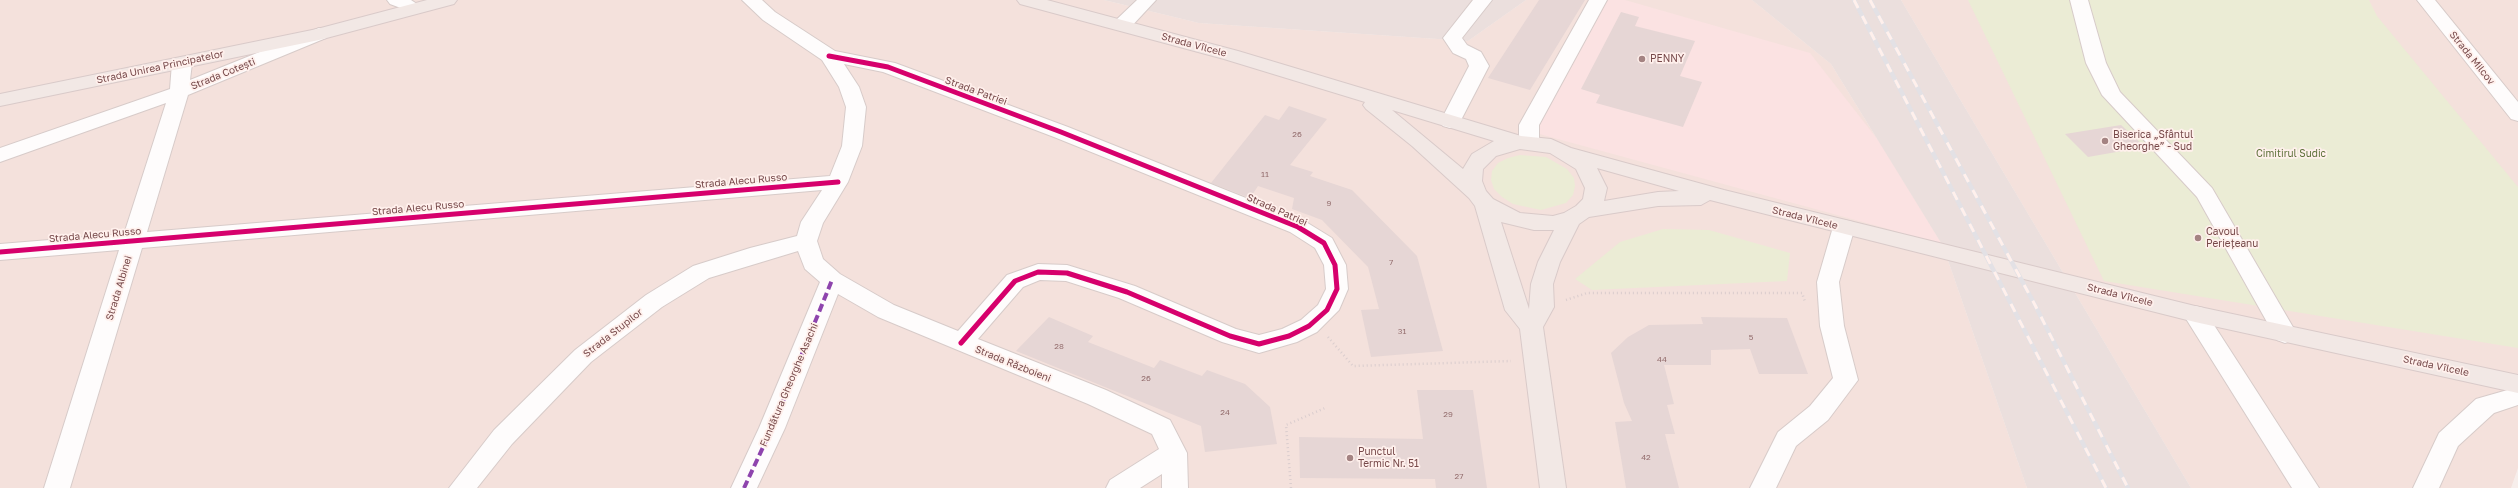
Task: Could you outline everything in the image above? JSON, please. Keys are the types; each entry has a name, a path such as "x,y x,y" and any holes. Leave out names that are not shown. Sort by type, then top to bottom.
{"main road":[{"name":"Strada Cotești","path":"320,34 448,0"},
{"name":"Strada Vîlcele","path":"1026,0 1231,55 1361,96 1525,142"},
{"name":"Strada Unirea Principatelor","path":"0,100 320,34"},
{"name":"Strada Vîlcele","path":"1361,96 1419,141 1480,198"},
{"path":"1537,317 1516,310 1480,198 1472,181 1473,169 1479,159 1489,151 1504,145 1525,142 1550,146 1570,154 1583,164 1592,176 1596,188 1593,201 1577,215 1548,262 1542,284 1537,317 1536,361 1553,488"},
{"name":"Strada Vîlcele","path":"1570,154 1724,198 2195,314 2518,384"},
{"path":"1480,198 1499,213 1516,220 1547,223 1577,215"},
{"name":"Strada Vîlcele","path":"1577,215 1658,199 1724,198"}],"street":[{"path":"396,0 414,8"},
{"path":"751,0 769,16 829,56 849,87 856,107 852,146 838,182 812,222 806,241"},
{"path":"1122,25 1147,0"},
{"path":"1450,122 1480,66 1474,56 1460,49 1452,38 1483,0"},
{"path":"1525,142 1529,125 1598,0"},
{"path":"2079,0 2096,63 2112,96 2205,193 2285,334"},
{"name":"Strada Milcov","path":"2426,0 2518,115"},
{"name":"Strada Cotești","path":"0,155 179,92 320,34"},
{"name":"Strada Patriei","path":"829,56 888,67 1061,132 1298,227 1324,244 1335,265 1337,289 1327,310 1314,321 1289,336 1259,344 1230,336 1127,292 1067,273 1038,272 1015,281 961,342"},
{"name":"Strada Albinei","path":"57,488 179,92 182,63"},
{"name":"Strada Alecu Russo","path":"0,252 838,182"},
{"path":"1763,488 1787,439 1819,413 1846,380 1832,326 1828,282 1844,227"},
{"name":"Strada Războieni","path":"806,241 813,263 832,280 886,311 1097,397 1161,426 1174,453 1175,488"},
{"name":"Strada Stupilor","path":"462,488 503,437 583,356 654,301 701,272 758,253 806,241"},
{"name":"Fundătura Gheorghe Asachi","path":"744,488 772,428 832,280"},
{"path":"2195,314 2306,488"},
{"path":"2426,488 2448,440 2485,406 2518,396"},
{"path":"1119,488 1174,453"}],"path":[{"path":"1537,317 1587,293 1802,293 1806,308"},
{"path":"1314,321 1352,366 1536,361"},
{"path":"1291,488 1286,425 1325,408"}],"shaded area":[{"path":"0,0 1104,0 1199,23 1468,41 1526,0 1752,0 1831,64 1943,246 2027,488 0,488"},
{"path":"1104,0 1526,0 1468,41 1199,23"},
{"path":"1604,0 1625,0 1810,53 1882,145 1943,246 1885,228 1521,129"},
{"path":"1752,0 1901,0 2191,488 2027,488 1943,246 1831,64"},
{"path":"1901,0 2518,0 2518,468 2511,488 2191,488"}],"green space":[{"name":"Cimitirul Sudic","path":"1968,0 2369,0 2377,16 2518,187 2518,348 2104,281"},
{"path":"1520,155 1546,157 1567,169 1574,178 1575,186 1573,195 1566,203 1541,210 1513,204 1502,197 1494,189 1491,180 1492,171 1498,163 1508,158"},
{"path":"1663,229 1709,230 1790,253 1787,281 1592,290 1575,279 1620,242"}],"building":[{"path":"1539,0 1585,0 1530,90 1488,78"},
{"name":"PENNY","path":"1621,12 1639,17 1635,26 1695,41 1680,76 1702,82 1683,127 1596,103 1600,95 1581,89"},
{"path":"1289,106 1327,119 1290,165 1313,172 1310,176 1352,190 1417,256 1443,351 1371,357 1361,310 1379,309 1368,267 1322,220 1292,209 1294,198 1258,186 1250,198 1211,183 1265,115 1279,120"},
{"name":"Biserica „Sfântul Gheorghe” - Sud","path":"2121,125 2145,147 2088,157 2065,134"},
{"path":"1049,317 1093,336 1088,342 1154,368 1160,360 1202,376 1207,370 1245,384 1270,407 1277,444 1205,452 1201,426 1016,351"},
{"path":"1701,317 1787,318 1808,374 1759,374 1750,349 1711,350 1711,365 1664,365 1674,404 1667,405 1675,434 1665,434 1679,488 1626,488 1615,422 1632,421 1624,403 1611,353 1628,337 1649,325 1703,324"},
{"path":"1417,390 1473,390 1487,488 1436,488 1435,479 1300,478 1299,437 1423,439"}],"railway":[{"path":"1854,0 2106,488"},
{"path":"1870,0 2035,305 2128,488"}],"marked path":[{"path":"744,488 772,428 832,280"}],"cycle path":[{"path":"829,56 888,67 1061,132 1298,227 1324,243 1335,265 1337,289 1327,310 1309,326 1289,336 1259,344 1230,336 1127,292 1067,273 1038,272 1015,281 961,343"},
{"path":"0,252 838,182"}],"place":[{"name":"PENNY","path":"1642,59"},
{"name":"Biserica „Sfântul Gheorghe” - Sud","path":"2105,141"},
{"name":"Cavoul Periețeanu","path":"2198,238"},
{"name":"Punctul Termic Nr. 51","path":"1350,458"}]}
